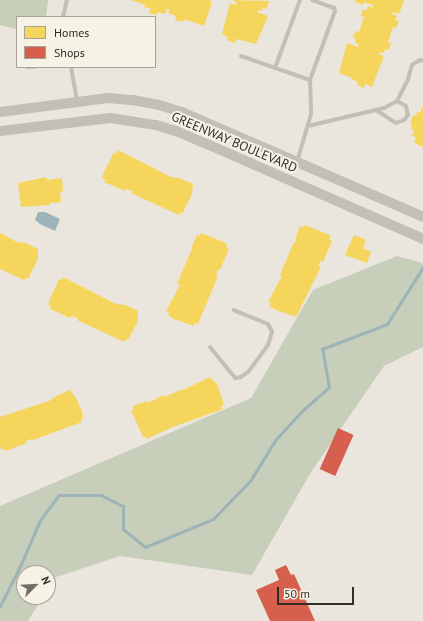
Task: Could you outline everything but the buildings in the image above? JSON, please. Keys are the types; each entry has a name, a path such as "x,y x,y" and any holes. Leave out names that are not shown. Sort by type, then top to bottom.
{"street":[{"name":"GREENWAY BOULEVARD","path":"0,112 108,98 133,100 159,105 182,112 423,217"},
{"name":"GREENWAY BOULEVARD","path":"0,131 110,118 156,125 176,131 207,144 423,239"}],"lane":[{"path":"63,16 67,0"},
{"path":"275,68 300,0"},
{"path":"297,162 311,114 310,80 335,12 334,8 312,0"},
{"path":"241,56 310,80"},
{"path":"308,126 384,108 397,100 408,79 412,65 420,60 423,61"},
{"path":"71,68 77,102"},
{"path":"376,110 396,123 404,120 408,115 406,106 397,100"},
{"path":"210,347 235,378 241,377 249,371 268,345 272,332 268,324 234,310"}],"green space":[{"path":"0,0 48,0 46,16 16,16 16,29 0,25"},
{"path":"397,256 423,263 423,347 384,366 311,472 252,575 120,556 56,577 56,565 16,565 16,605 38,605 28,621 0,621 0,506 251,398 313,290"}],"shaded area":[{"path":"38,212 45,212 60,219 55,231 35,220"}],"waterway":[{"path":"0,606 21,564 40,520 59,495 101,495 123,506 123,529 145,547 213,519 250,481 276,439 304,409 329,387 322,349 387,324 423,267"}]}
